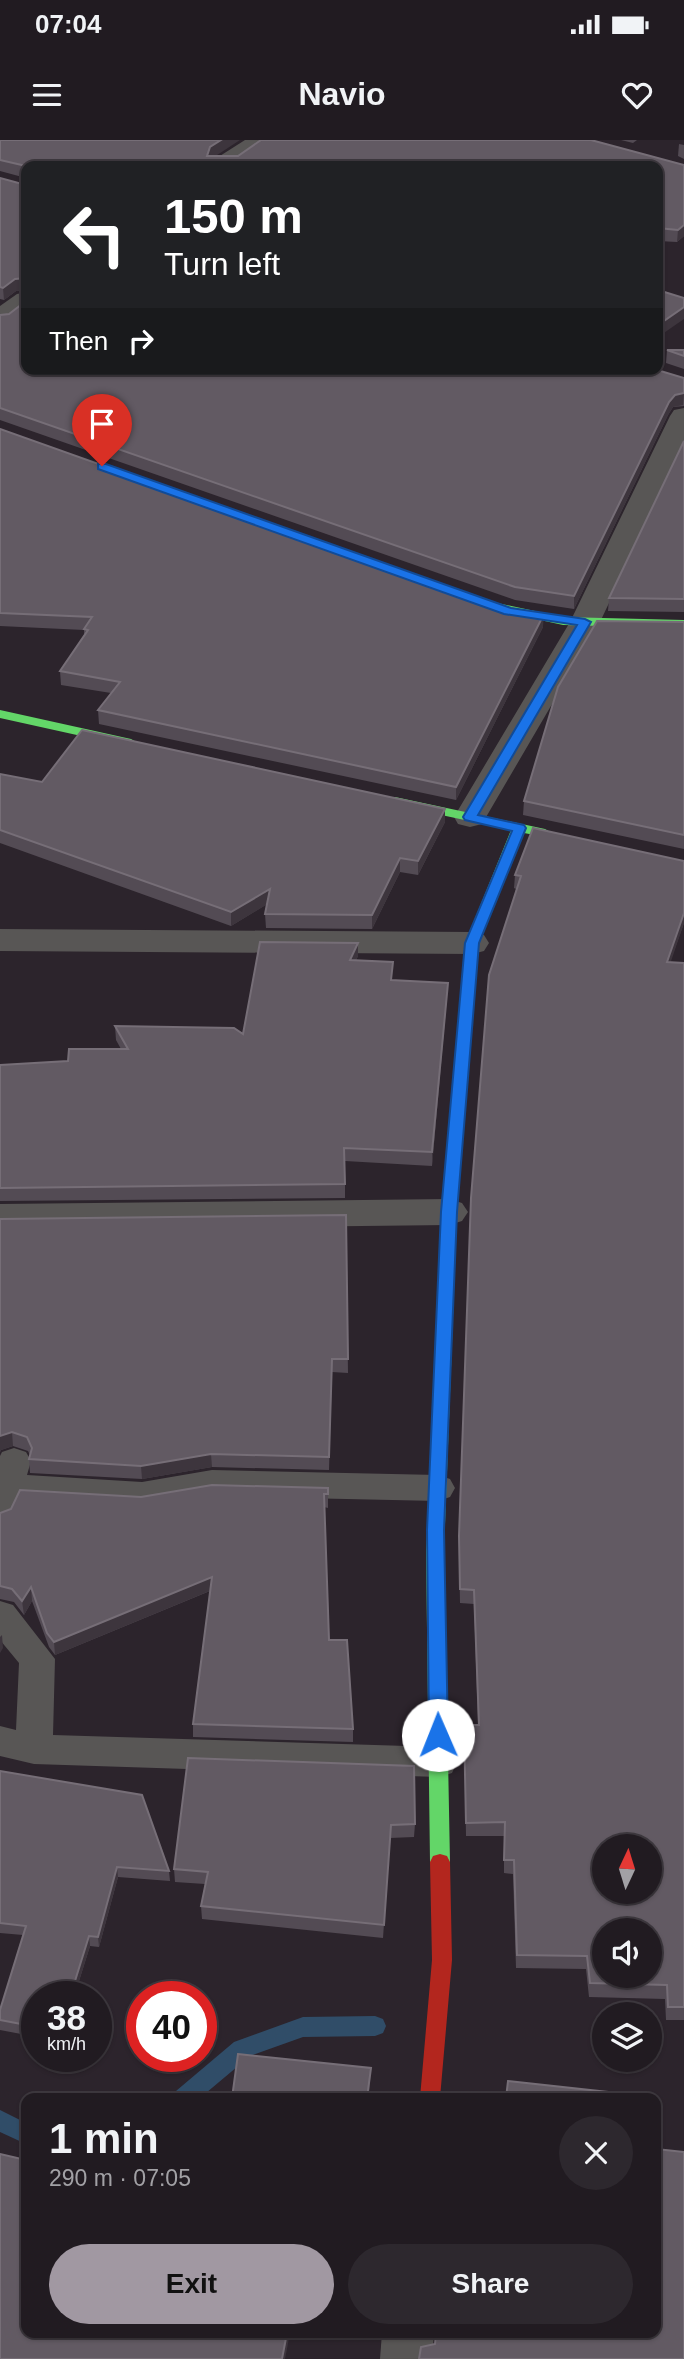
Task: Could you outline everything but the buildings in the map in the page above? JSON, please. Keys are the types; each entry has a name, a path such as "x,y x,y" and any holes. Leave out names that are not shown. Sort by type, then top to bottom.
{"street":[{"path":"229,161 261,140"},
{"path":"0,318 21,303"},
{"path":"470,817 585,622 684,416"},
{"path":"482,602 509,611 585,622 684,624"},
{"path":"0,714 148,747"},
{"path":"376,797 557,836"},
{"path":"430,2093 442,1960 435,1550 449,1212 472,943 519,828"},
{"path":"0,940 472,943"},
{"path":"0,1217 449,1212"},
{"path":"406,2359 408,2338"}],"lane":[{"path":"7,1486 142,1495 212,1483 438,1488"},
{"path":"0,1615 37,1659 17,1745 439,1762"}],"waterway":[{"path":"190,2093 242,2049 303,2027 375,2026"},
{"path":"0,2120 21,2131"}],"traffic: fast":[{"path":"493,606 563,621 684,624"},
{"path":"0,714 131,743"},
{"path":"395,801 545,833"},
{"path":"440,1862 435,1550 449,1212 472,943 519,828"}],"traffic: jam":[{"path":"430,2093 442,1960 440,1862"}],"route":[{"path":"102,466 509,611 585,622 470,817 519,828 472,943 449,1212 435,1550 438,1735"}]}
